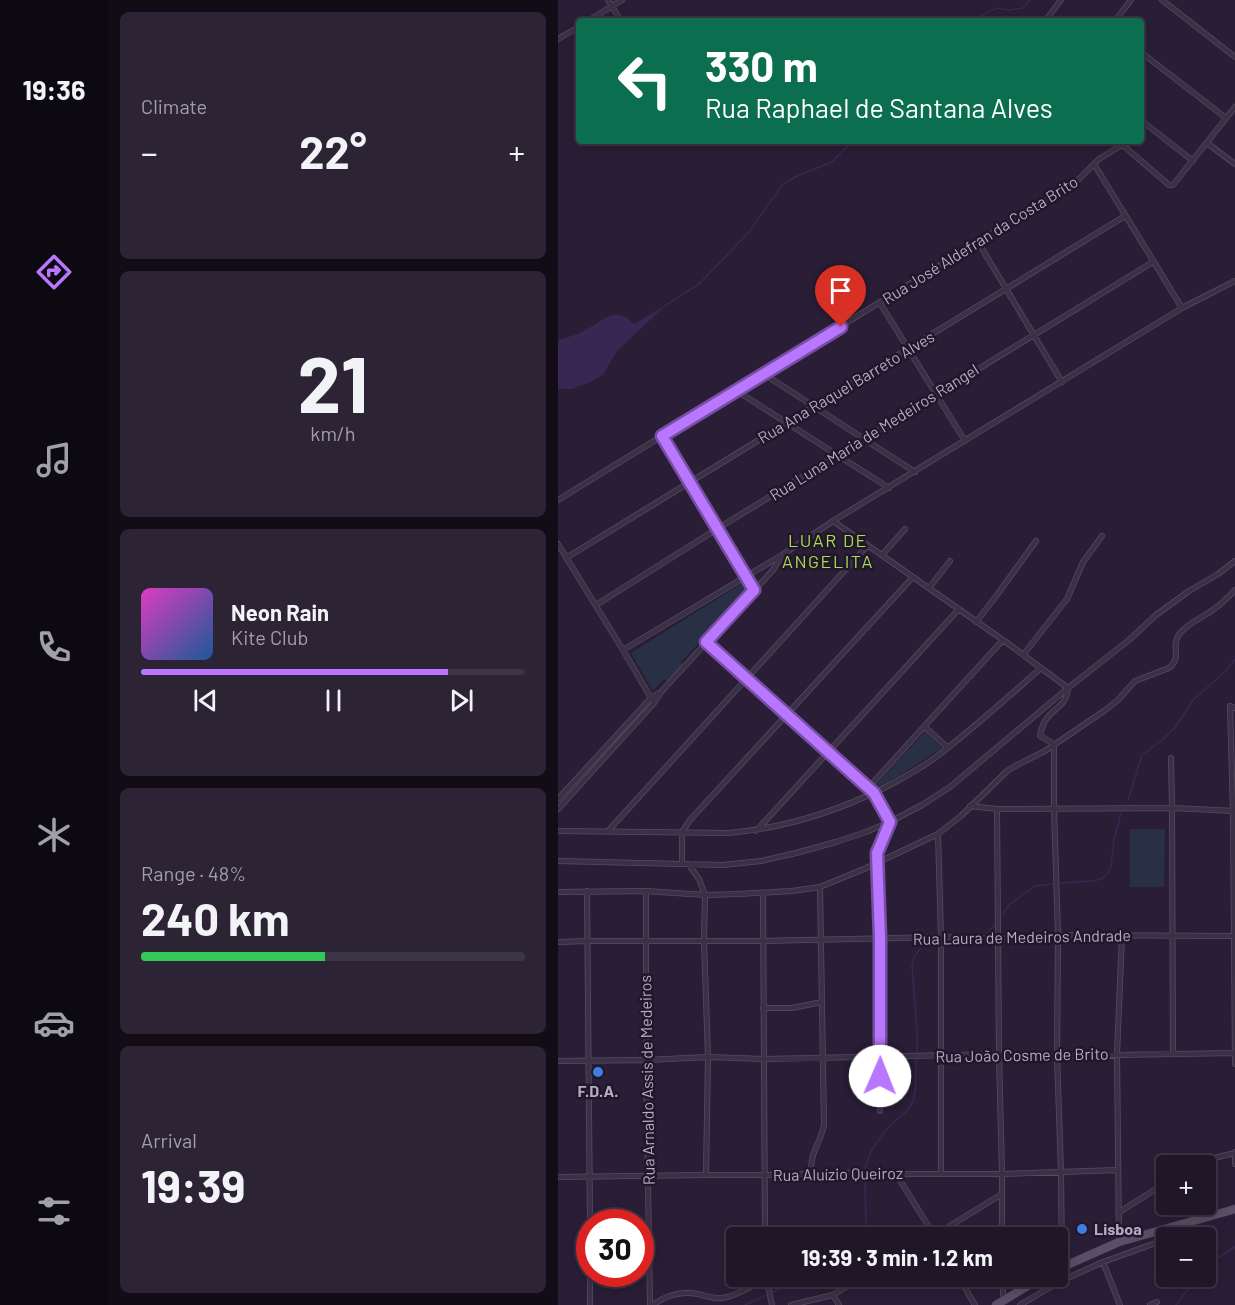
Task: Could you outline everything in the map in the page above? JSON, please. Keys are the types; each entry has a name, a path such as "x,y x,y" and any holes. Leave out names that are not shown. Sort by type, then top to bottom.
{"main road":[{"path":"1068,1264 1119,1242 1235,1209"},
{"path":"999,1303 1026,1287"}],"street":[{"path":"608,0 619,18"},
{"path":"593,18 622,0"},
{"path":"1047,18 1061,0"},
{"path":"1117,18 1131,0"},
{"path":"1162,0 1235,57"},
{"path":"558,39 576,29"},
{"path":"1144,54 1226,118"},
{"path":"1121,144 1169,185 1173,185 1235,107"},
{"path":"1144,123 1193,161"},
{"path":"1207,143 1235,164"},
{"name":"Rua José Aldefran da Costa Brito","path":"558,500 1077,181 1119,144"},
{"path":"1094,164 1182,308"},
{"name":"Rua Ana Raquel Barreto Alves","path":"567,558 1125,216"},
{"path":"978,242 1062,382"},
{"name":"Rua Luna Maria de Medeiros Rangel","path":"596,605 717,528 1153,262"},
{"path":"623,650 782,555 833,521 1182,308 1235,281"},
{"path":"880,303 965,441"},
{"path":"764,374 915,472"},
{"path":"737,391 889,488"},
{"path":"662,436 754,590"},
{"path":"833,521 1068,688"},
{"path":"882,555 905,530"},
{"path":"1023,655 1067,599 1083,562 1102,536"},
{"path":"976,622 1036,541"},
{"path":"558,544 652,701"},
{"path":"608,831 868,545"},
{"path":"558,799 661,692 773,570 782,555"},
{"path":"929,588 950,561"},
{"path":"558,861 723,865 761,861 836,842 890,822 950,787 1129,640 1156,615 1235,561"},
{"path":"681,864 682,832 690,820 913,577"},
{"path":"558,892 646,891 705,895 763,893 820,887 864,869 938,834 1007,771 1054,744 1111,706 1135,681 1166,670 1173,665 1178,636 1235,590"},
{"path":"756,831 959,609"},
{"path":"868,788 1003,640"},
{"path":"706,642 874,793 890,822"},
{"path":"558,831 705,834 756,831 810,818 874,793 920,768 948,748 1041,668"},
{"path":"1054,744 1040,736 1043,723 1064,702 1068,688"},
{"path":"558,809 652,701"},
{"path":"1233,707 1235,1065"},
{"path":"925,727 948,748"},
{"path":"1054,744 1060,1227"},
{"path":"1171,759 1173,1054"},
{"path":"970,806 997,809 1172,808 1234,811"},
{"path":"997,809 1002,1227"},
{"path":"880,1110 880,938 877,853 890,822"},
{"path":"938,834 941,1173"},
{"path":"688,864 699,879 705,895 704,941 708,1057 706,1175"},
{"path":"811,1174 813,1153 824,1125 820,887"},
{"path":"587,891 590,1209"},
{"name":"Rua Arnaldo Assis de Medeiros","path":"646,891 646,1060 651,1305"},
{"path":"763,893 765,1227"},
{"name":"Rua Laura de Medeiros Andrade","path":"558,942 940,937 998,939 1058,935 1234,936"},
{"path":"1119,1242 1117,1054 1122,935"},
{"path":"763,1008 792,1008 822,1002"},
{"name":"Rua João Cosme de Brito","path":"558,1061 708,1057 764,1059 999,1054 1057,1056 1235,1053"},
{"path":"1216,1157 1235,1152 1235,1164"},
{"name":"Rua Aluízio Queiroz","path":"558,1177 858,1172 1002,1174 1118,1170"},
{"path":"896,1174 927,1227"},
{"path":"1119,1213 1156,1189"},
{"path":"949,1227 1002,1194"},
{"path":"1020,1305 1061,1281 1103,1262 1154,1244"},
{"path":"1103,1262 1120,1305"},
{"path":"590,1287 590,1305"},
{"path":"651,1305 667,1296 679,1294 692,1293 722,1298 748,1287"},
{"path":"768,1287 772,1305"},
{"path":"791,1305 833,1295 846,1287"},
{"path":"964,1287 975,1305"},
{"path":"999,1303 1001,1287"},
{"path":"833,1295 839,1305"},
{"path":"1150,1305 1157,1302"}],"shaded area":[{"path":"666,305 617,351 603,375 572,389 558,389 558,340 581,332 612,316 622,316 634,324"},
{"path":"743,583 748,591 681,662 683,665 668,682 664,679 653,691 631,653"},
{"path":"925,732 942,748 886,784 874,787"},
{"path":"1130,829 1165,829 1164,887 1130,887"}],"waterway":[{"path":"978,18 996,8 1009,10 1023,8 1030,0"},
{"path":"666,305 699,284 749,232 782,185 795,177 832,162 849,144"},
{"path":"1128,800 1142,755 1174,729 1193,700 1227,670 1235,659"},
{"path":"1061,883 1092,881 1102,879 1107,874 1111,866 1114,840 1121,813"},
{"path":"1002,915 1010,904 1035,886 1052,884"},
{"path":"987,934 995,924"},
{"path":"945,945 976,945 981,941"},
{"path":"917,1053 912,966 914,957 922,946 936,945"},
{"path":"865,1169 869,1155 880,1137 912,1103 915,1092 916,1061"},
{"path":"865,1174 866,1227"},
{"path":"1216,1259 1235,1247"},
{"path":"771,1293 783,1287"},
{"path":"1176,1305 1189,1287"},
{"path":"745,1305 767,1295"}],"place":[{"name":"F.D.A.","path":"598,1072"},
{"name":"Lisboa","path":"1082,1229"}],"district":[{"name":"LUAR DE ANGELITA","path":"828,551"}],"route":[{"path":"841,327 662,436 754,590 706,642 874,793 890,822 877,853 880,938 880,1076"}]}
